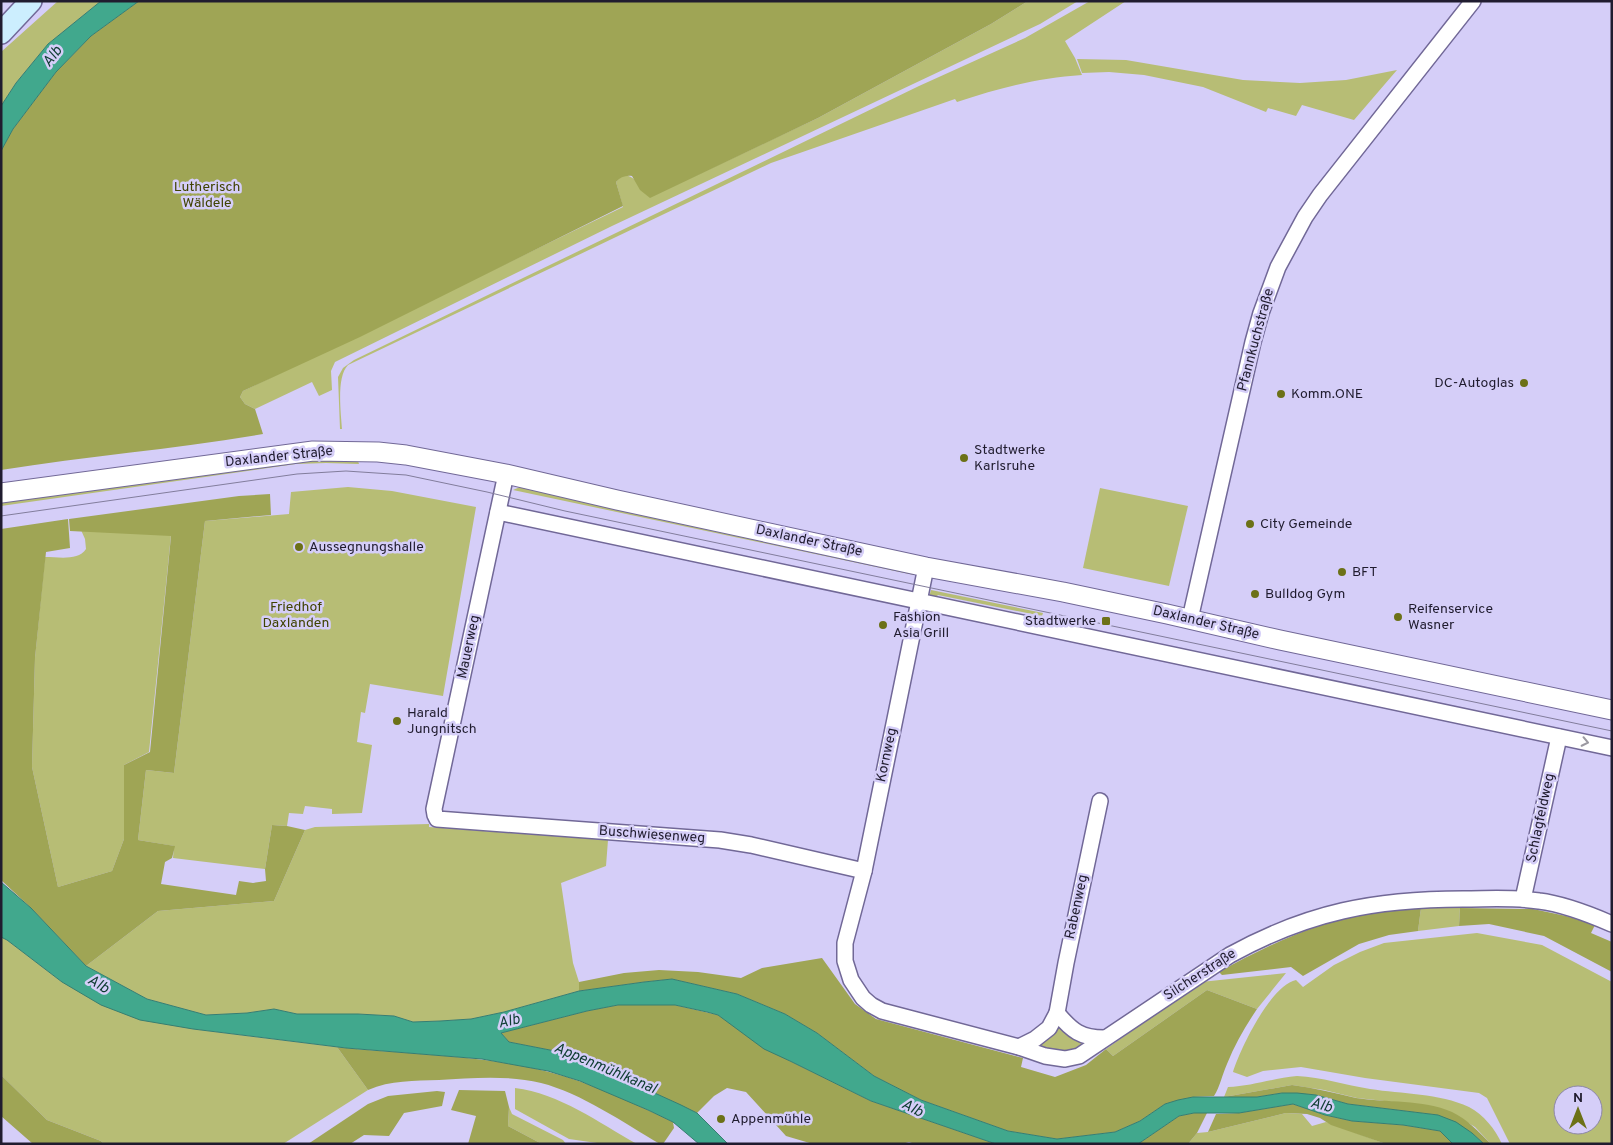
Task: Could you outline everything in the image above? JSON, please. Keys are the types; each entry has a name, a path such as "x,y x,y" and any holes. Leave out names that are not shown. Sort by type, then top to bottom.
{"main road":[{"path":"1,20 30,1"},
{"path":"1,32 30,1"}],"street":[{"name":"Pfannkuchstraße","path":"1190,619 1253,342 1263,306 1278,267 1320,195 1472,1"},
{"name":"Daxlander Straße","path":"1,493 313,451 378,452 406,455 506,474 926,567 1063,592 1370,660 1612,710"},
{"name":"Mauerweg","path":"438,819 434,815 434,809 506,474"},
{"path":"498,512 1612,748"},
{"name":"Kornweg","path":"845,943 864,871 926,567"},
{"name":"Schlagfeldweg","path":"1523,899 1559,737"},
{"name":"Rabenweg","path":"1019,1047 1035,1039 1049,1028 1058,1013 1066,962 1100,800"},
{"name":"Buschwiesenweg","path":"438,819 720,840 751,845 864,871"},
{"name":"Silcherstraße","path":"845,943 844,961 847,970 857,990 871,1005 894,1015 1019,1047 1045,1056 1073,1058 1079,1056 1230,955 1290,925 1344,910 1395,902 1446,899 1523,899 1556,904 1612,924"},
{"path":"1058,1013 1065,1023 1082,1036 1104,1038"}],"green space":[{"path":"58,1 101,1 48,44 16,83 1,106 1,52"},
{"name":"Lutherisch Wäldele","path":"139,1 1028,1 991,24 818,118 650,198 640,190 632,176 625,176 616,182 623,206 360,337 243,391 240,397 245,404 255,409 263,434 1,470 1,151 13,129 56,72 91,36"},
{"path":"1028,1 1078,1 1040,24 612,226 335,362 331,371 332,390 319,396 312,382 255,409 245,404 240,397 243,391 623,207 616,182 621,177 625,175 630,176 650,197 818,118 991,24"},
{"path":"1090,1 1126,1 1065,41 1082,75 1019,84 957,102 955,99 771,163 348,365 344,371 341,386 342,429 340,429 338,377 343,368 354,360 919,86 1025,38"},
{"path":"1077,59 1126,60 1243,80 1300,83 1346,80 1397,70 1354,120 1302,105 1296,116 1268,108 1266,112 1203,87 1144,75 1109,72 1082,73"},
{"path":"300,461 358,461 359,464 296,464 1,506 1,501"},
{"name":"Friedhof Daxlanden","path":"348,487 392,491 476,507 443,696 370,684 365,713 361,712 357,742 372,745 362,813 332,814 332,809 305,806 303,814 289,813 287,826 272,825 265,869 173,858 174,846 138,840 146,770 174,773 205,521 289,514 291,492"},
{"path":"520,487 914,573 914,575 513,490"},
{"path":"1100,488 1188,506 1169,586 1083,568"},
{"path":"270,494 271,515 205,521 174,773 146,770 138,840 175,846 172,858 165,862 161,884 236,895 239,881 253,883 266,881 265,869 272,825 305,830 274,901 158,911 86,966 31,908 1,880 1,529 68,519 70,548 46,552 35,658 32,767 58,887 112,871 124,839 124,765 150,752 171,536 70,531 69,519 239,496"},
{"path":"81,530 171,535 149,752 124,765 124,839 112,871 58,887 32,767 35,658 45,557 68,558 83,553 86,549 85,539"},
{"path":"931,590 1043,613 1042,616 938,595 935,598 929,597"},
{"path":"429,824 429,827 608,840 606,866 561,883 579,991 504,1012 471,1019 440,1021 413,1022 394,1016 358,1014 297,1014 274,1009 247,1013 206,1015 147,999 86,966 158,911 274,901 305,830 315,827"},
{"path":"1421,908 1460,908 1459,926 1418,931"},
{"path":"1421,908 1418,931 1389,935 1359,944 1303,976 1291,967 1222,975 1219,972 1254,953 1309,929 1367,913"},
{"path":"1460,908 1533,909 1595,925 1591,933 1612,942 1612,972 1544,936 1489,924 1459,926"},
{"path":"1477,933 1542,945 1612,982 1612,1144 1510,1144 1487,1098 1479,1093 1365,1078 1301,1067 1263,1071 1247,1077 1233,1072 1249,1034 1258,1019 1267,1005 1286,984 1296,980 1303,987 1334,965 1384,943"},
{"path":"1,937 62,982 193,1029 337,1047 368,1090 283,1144 104,1144 101,1141 47,1120 1,1075"},
{"path":"822,958 855,1004 876,1019 1023,1058 1021,1067 1055,1077 1086,1065 1106,1049 1113,1056 1207,990 1257,1009 1233,1050 1214,1096 1193,1097 1165,1104 1140,1121 1115,1132 1057,1139 1008,1131 921,1100 874,1076 817,1033 785,1014 737,994 672,979 579,991 579,982 624,973 659,970 698,972 741,978 762,968"},
{"path":"1286,973 1257,1009 1207,990 1113,1056 1106,1049 1201,982"},
{"path":"618,1005 675,1005 718,1015 790,1061 871,1101 996,1144 915,1144 909,1142 902,1144 813,1144 786,1136 746,1092 727,1088 714,1096 697,1113 581,1059 555,1051 509,1042 501,1033"},
{"path":"1060,1023 1084,1046 1060,1054 1037,1050"},
{"path":"337,1047 470,1058 549,1072 581,1082 628,1101 673,1122 674,1128 663,1144 660,1144 587,1101 556,1088 529,1080 477,1078 403,1082 385,1084 368,1090"},
{"path":"1,1075 47,1120 101,1141 104,1144 33,1144 1,1116"},
{"path":"1297,1076 1324,1079 1370,1089 1433,1096 1457,1102 1469,1107 1484,1118 1502,1144 1491,1144 1475,1127 1452,1113 1430,1106 1357,1098 1292,1085 1224,1097 1228,1087"},
{"path":"1292,1085 1368,1100 1417,1103 1441,1108 1463,1118 1491,1144 1484,1144 1472,1133 1437,1115 1348,1104 1316,1095 1282,1093 1257,1097 1224,1097"},
{"path":"515,1088 531,1091 563,1102 637,1144 604,1144 569,1139 515,1109"},
{"path":"459,1090 505,1091 509,1107 508,1126 542,1144 468,1144 476,1116 451,1110"},
{"path":"437,1091 445,1092 442,1106 404,1113 389,1136 364,1135 350,1144 308,1144 368,1104 388,1096"},
{"path":"1293,1104 1325,1115 1352,1121 1403,1125 1440,1131 1453,1144 1386,1144 1331,1125 1320,1118 1307,1114 1286,1113 1208,1132 1216,1114 1239,1113"},
{"path":"509,1107 512,1114 563,1140 566,1144 542,1144 508,1126"},
{"path":"1207,1113 1197,1133 1188,1144 1138,1144 1179,1116"},
{"path":"1286,1113 1302,1114 1312,1126 1326,1122 1386,1144 1188,1144 1197,1133"}],"water":[{"name":"Alb","path":"101,1 139,1 91,36 56,72 13,129 1,151 1,106 16,83 48,44"},
{"name":"Alb","path":"1,882 31,908 86,966 147,999 206,1015 247,1013 274,1009 297,1014 394,1016 413,1022 471,1019 504,1012 579,991 672,979 737,994 785,1014 817,1033 874,1076 921,1100 1008,1131 1057,1139 1115,1132 1140,1121 1165,1104 1178,1100 1193,1097 1257,1097 1297,1093 1316,1095 1348,1104 1438,1115 1456,1122 1484,1144 1453,1144 1440,1131 1403,1125 1352,1121 1325,1115 1293,1104 1239,1113 1194,1113 1179,1116 1138,1144 996,1144 871,1101 764,1049 718,1015 707,1012 675,1005 618,1005 501,1033 509,1042 555,1051 580,1059 681,1105 697,1113 728,1144 699,1144 673,1122 580,1081 548,1071 482,1059 346,1048 193,1029 140,1020 101,1005 62,982 1,937"}],"tram line":[{"path":"1,516 297,474 346,471 406,475 565,511 1612,731"}],"place":[{"name":"DC-Autoglas","path":"1524,383"},
{"name":"Komm.ONE","path":"1281,394"},
{"name":"Stadtwerke Karlsruhe","path":"964,458"},
{"name":"City Gemeinde","path":"1250,524"},
{"name":"Aussegnungshalle","path":"299,547"},
{"name":"BFT","path":"1342,572"},
{"name":"Bulldog Gym","path":"1255,594"},
{"name":"Reifenservice Wasner","path":"1398,617"},
{"name":"Stadtwerke","path":"1106,621"},
{"name":"Fashion Asia Grill","path":"883,625"},
{"name":"Harald Jungnitsch","path":"397,721"},
{"name":"Appenmühle","path":"721,1119"}],"water label":[{"name":"Appenmühlkanal","path":"605,1069"}]}
